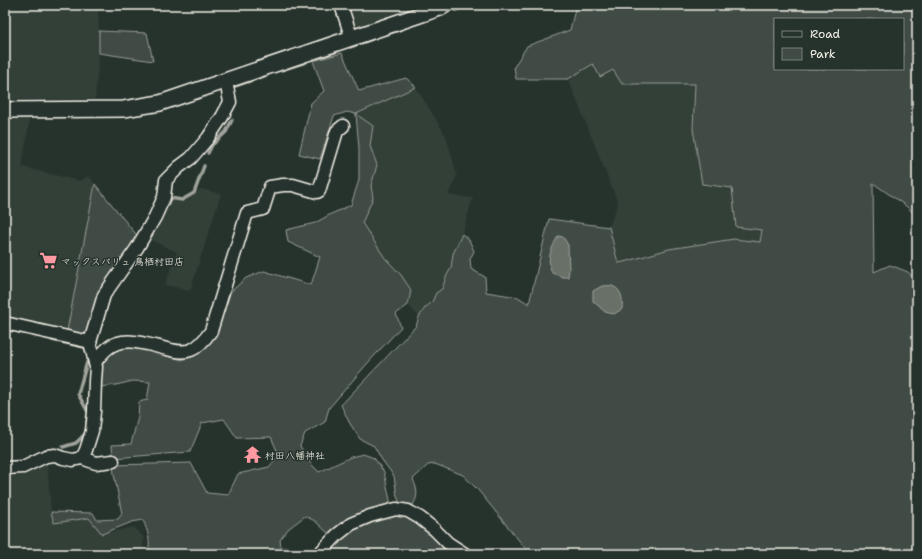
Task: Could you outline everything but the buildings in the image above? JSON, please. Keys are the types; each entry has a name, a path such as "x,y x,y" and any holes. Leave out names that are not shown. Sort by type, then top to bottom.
{"street":[{"path":"341,5 352,38"},
{"path":"5,110 124,108 160,103 440,8 445,5"},
{"path":"82,458 92,431 94,412 96,367 90,342 104,295 137,248 155,217 164,197 166,180 191,158 208,138 222,117 230,102 226,81"},
{"path":"95,362 108,348 126,341 179,352 192,350 202,342 211,331 247,213 263,209 270,187 293,185 317,192 320,191 337,131 343,126"},
{"path":"5,323 90,342"},
{"path":"5,468 23,467 46,456 54,455 73,460 82,458 96,463 113,461"},
{"path":"319,554 337,534 351,524 370,516 396,509 408,511 420,518 448,543 465,554"}],"shaded area":[{"path":"5,5 98,5 99,53 95,99 5,100"},
{"path":"349,5 418,5 356,27"},
{"path":"594,64 613,70 622,84 695,84 693,129 732,188 736,227 762,230 760,242 734,239 617,263 609,227 618,203 568,79"},
{"path":"416,87 446,136 457,175 448,195 473,198 462,234 453,254 451,268 442,289 436,293 432,302 425,308 419,317 408,305 411,290 401,275 385,258 362,223 373,198 371,186 377,165 370,146 373,126 356,114"},
{"name":"マックスバリュ 鳥栖村田店","path":"30,116 22,167 79,181 89,176 95,184 67,331 5,317 5,117"},
{"path":"201,189 221,194 190,291 165,285 177,252 148,239 167,199 184,202"},
{"path":"558,236 563,237 568,245 568,277 563,277 552,273 550,268 550,254"},
{"path":"602,286 615,287 620,292 622,309 614,314 605,312 593,301 593,291"},
{"path":"47,460 51,512 54,523 89,518 102,534 134,527 144,538 142,554 6,554 8,535 7,474"}],"green space":[{"path":"576,5 917,5 917,216 906,206 873,183 874,272 890,265 908,272 916,281 917,280 917,554 530,554 478,490 463,475 435,464 428,465 413,479 417,492 413,505 400,504 397,496 394,476 374,446 360,439 349,422 341,405 416,326 419,317 425,308 432,302 436,293 442,289 451,268 453,254 462,234 469,240 474,251 470,259 471,269 485,277 486,292 518,297 529,304 549,219 609,227 618,263 669,249 734,239 760,242 762,230 736,227 732,188 702,184 693,129 695,84 622,84 613,70 600,77 593,64 568,79 516,79 514,67 527,46 570,30"},
{"path":"99,31 147,33 153,61 99,53"},
{"path":"342,53 359,91 406,78 416,87 356,114 347,112 334,116 320,159 299,154 311,103 324,91 313,61"},
{"path":"356,114 373,126 370,146 377,165 371,186 373,198 362,223 385,258 401,275 411,290 408,305 396,314 401,327 329,408 325,422 305,433 300,446 311,464 319,472 351,457 363,454 374,458 384,472 391,505 349,519 328,533 315,521 305,516 288,529 280,540 281,547 289,548 293,554 148,554 148,536 143,520 132,522 102,534 89,518 54,523 51,512 93,513 97,520 118,519 122,514 113,465 191,463 207,493 228,495 238,474 269,467 279,455 271,437 237,438 224,419 202,423 190,452 113,458 112,445 131,444 138,417 139,402 147,400 150,382 133,381 101,387 99,381 104,360 115,351 128,347 153,351 182,360 199,353 215,336 227,295 246,278 264,271 311,285 320,257 288,242 286,230 315,223 351,205 359,180 359,148"},
{"path":"95,184 139,238 87,335 67,331"},
{"path":"394,515 405,515 416,520 458,554 326,554 346,534 359,526"}],"waterway":[{"path":"456,10 468,5"},
{"path":"387,34 404,28"},
{"path":"350,47 372,39"},
{"path":"317,58 340,50"},
{"path":"281,70 306,62"},
{"path":"233,89 232,87 267,75"},
{"path":"208,153 212,145 226,132 232,120"},
{"path":"168,201 170,198 182,200 194,193 204,166"},
{"path":"52,340 84,347 88,352"},
{"path":"63,447 76,443 86,433 88,412 78,394 87,362"}],"place":[{"name":"マックスバリュ 鳥栖村田店","path":"48,261"},
{"name":"村田八幡神社","path":"252,455"}]}
